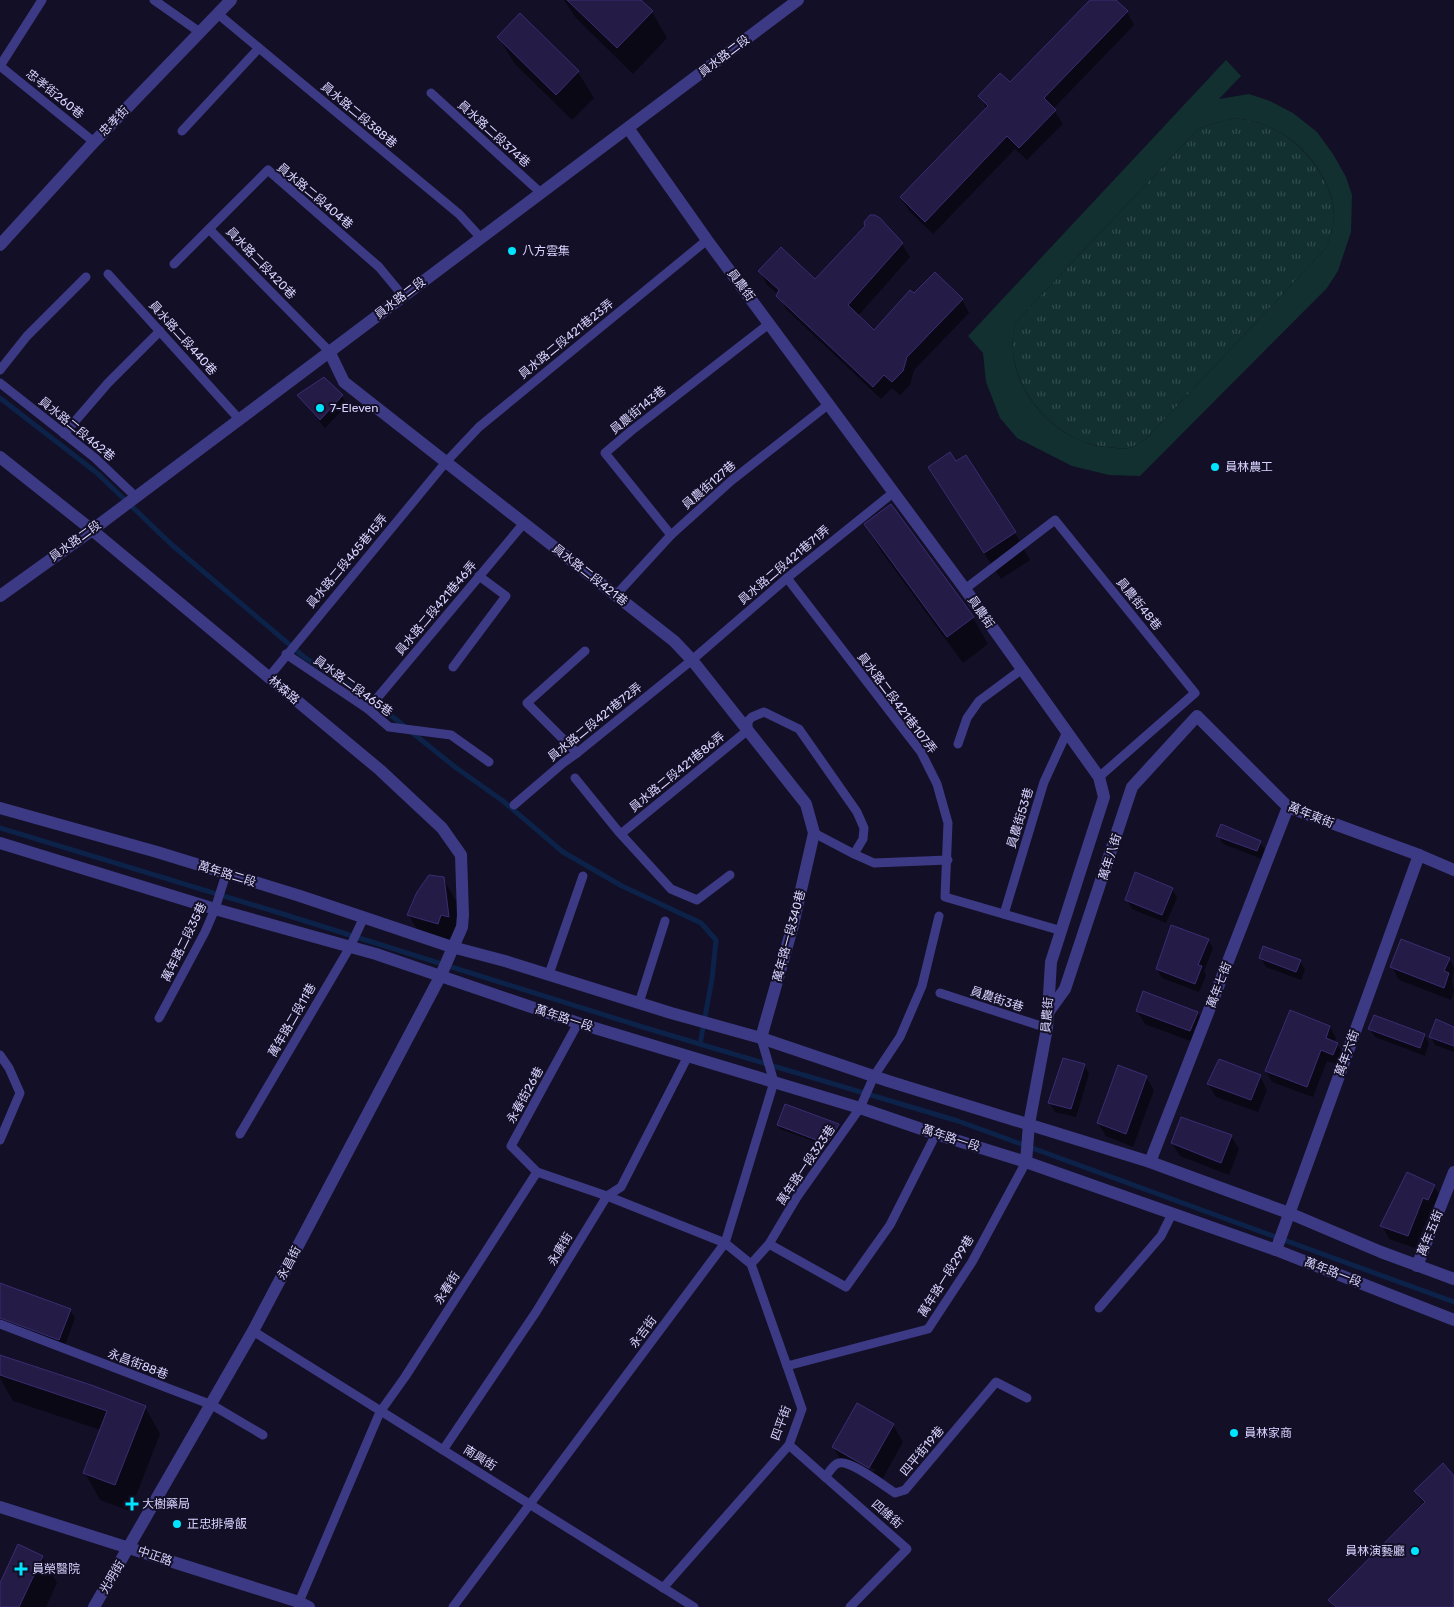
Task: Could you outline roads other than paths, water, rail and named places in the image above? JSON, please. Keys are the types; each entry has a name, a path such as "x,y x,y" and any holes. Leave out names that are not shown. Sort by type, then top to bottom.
{"street":[{"name":"忠孝街","path":"0,245 94,142 231,0"},
{"name":"員水路二段","path":"0,596 92,530 798,0"},
{"name":"員農街","path":"628,128 707,240 965,589 1099,777 1104,797 1051,962 1047,1028 1028,1124 1026,1162"},
{"name":"員水路二段421巷","path":"329,351 344,382 674,641 692,660 806,804 814,833"},
{"name":"林森路","path":"0,457 92,530 380,770 442,828 461,855 464,915 462,927 441,975"},
{"name":"萬年東街","path":"1197,716 1288,807 1419,855 1454,870"},
{"name":"萬年八街","path":"1047,1014 1065,989 1132,787 1197,716"},
{"name":"萬年七街","path":"1150,1162 1288,807"},
{"name":"萬年路二段","path":"0,808 226,874 452,947"},
{"name":"萬年路一段340巷","path":"761,1038 793,925 814,833"},
{"path":"0,843 215,909 441,975"},
{"name":"萬年六街","path":"1276,1250 1419,855"},
{"path":"452,947 549,974 639,1003 761,1038 874,1076 1150,1162 1289,1213 1417,1266 1454,1279"},
{"name":"萬年路一段","path":"441,975 578,1023 860,1108 1026,1162 1276,1250 1454,1320"},
{"name":"永昌街","path":"130,1548 253,1331 441,975"},
{"name":"萬年五街","path":"1417,1266 1454,1172"},
{"name":"中正路","path":"0,1507 304,1604"},
{"name":"光明街","path":"94,1607 130,1548"}],"lane":[{"path":"0,66 42,0"},
{"path":"154,0 200,33"},
{"name":"員水路二段388巷","path":"218,14 459,214 481,238"},
{"path":"182,131 259,48"},
{"name":"忠孝街260巷","path":"0,66 94,142"},
{"name":"員水路二段374巷","path":"431,93 541,193"},
{"name":"員水路二段404巷","path":"210,229 268,170 379,267 403,296"},
{"name":"員水路二段420巷","path":"174,264 210,229 329,351"},
{"name":"員水路二段421巷23弄","path":"446,462 479,427 707,240"},
{"name":"員水路二段440巷","path":"108,274 239,418"},
{"path":"0,370 27,336 86,277"},
{"name":"員農街143巷","path":"671,535 605,453 770,323"},
{"path":"64,434 108,383 160,331"},
{"name":"員水路二段462巷","path":"0,383 95,458 136,497"},
{"name":"員農街127巷","path":"616,595 671,535 731,481 829,404"},
{"name":"員水路二段465巷15弄","path":"268,678 446,462"},
{"name":"員水路二段421巷71弄","path":"692,660 787,578 894,492"},
{"name":"員農街48巷","path":"965,589 1055,520 1195,694 1099,777"},
{"name":"員水路二段421巷46弄","path":"368,709 524,523"},
{"path":"453,666 506,596 479,576"},
{"name":"員水路二段421巷107弄","path":"787,578 921,752 937,784 948,823 945,897 1004,914"},
{"path":"577,753 526,703 585,651"},
{"name":"員水路二段465巷","path":"286,654 368,709 389,727 451,735 489,762"},
{"name":"員水路二段421巷72弄","path":"514,805 563,763 692,660"},
{"path":"958,744 967,718 979,701 1022,670"},
{"name":"員水路二段421巷86弄","path":"622,833 748,730 748,721 752,717 764,712 799,729 857,812 864,828 864,839 854,854"},
{"name":"員農街53巷","path":"1004,914 1044,782 1067,732"},
{"path":"575,778 671,889 697,900 730,875"},
{"path":"814,833 874,863 948,860"},
{"name":"萬年路二段35巷","path":"159,1018 205,932 215,909 226,874"},
{"path":"549,974 584,876"},
{"path":"1004,914 1062,931"},
{"name":"萬年路一段323巷","path":"751,1264 768,1244 797,1197 860,1108 874,1076 900,1037 922,986 939,916"},
{"name":"萬年路二段11巷","path":"240,1134 350,947 364,917"},
{"path":"639,1003 666,921"},
{"name":"員農街3巷","path":"940,993 1047,1028"},
{"name":"永春街26巷","path":"537,1172 511,1146 578,1023"},
{"path":"761,1038 774,1082"},
{"path":"0,1055 9,1068 20,1093 0,1140"},
{"name":"永康街","path":"443,1450 536,1312 607,1196 621,1187 688,1056"},
{"name":"永吉街","path":"453,1607 725,1243 774,1082"},
{"path":"768,1244 846,1287 890,1225 936,1134"},
{"name":"萬年路一段299巷","path":"788,1366 928,1329 972,1262 1026,1162"},
{"path":"537,1172 607,1196 725,1243 751,1264"},
{"name":"永春街","path":"304,1604 380,1412 405,1377 537,1172"},
{"path":"1099,1308 1160,1236 1172,1214"},
{"name":"四平街","path":"663,1588 789,1445 802,1409 751,1264"},
{"name":"永昌街88巷","path":"0,1324 212,1405 263,1435"},
{"name":"南興街","path":"253,1331 694,1607"},
{"name":"四平街19巷","path":"825,1477 839,1463 849,1464 895,1493 905,1490 996,1382 1027,1398"},
{"name":"四維街","path":"789,1445 907,1549 850,1607"}],"waterway":[{"path":"0,398 97,473 172,545 304,657 373,701 455,767 503,801 563,852 622,886 701,923 716,940 712,979 700,1044"},
{"path":"0,828 283,914 646,1028 958,1121 1454,1302"}],"place":[{"name":"八方雲集","path":"512,251"},
{"name":"7-Eleven","path":"320,408"},
{"name":"員林農工","path":"1215,467"},
{"name":"員林家商","path":"1234,1433"},
{"name":"大樹藥局","path":"132,1504"},
{"name":"正忠排骨飯","path":"177,1524"},
{"name":"員林演藝廳","path":"1415,1551"},
{"name":"員榮醫院","path":"21,1569"}]}
